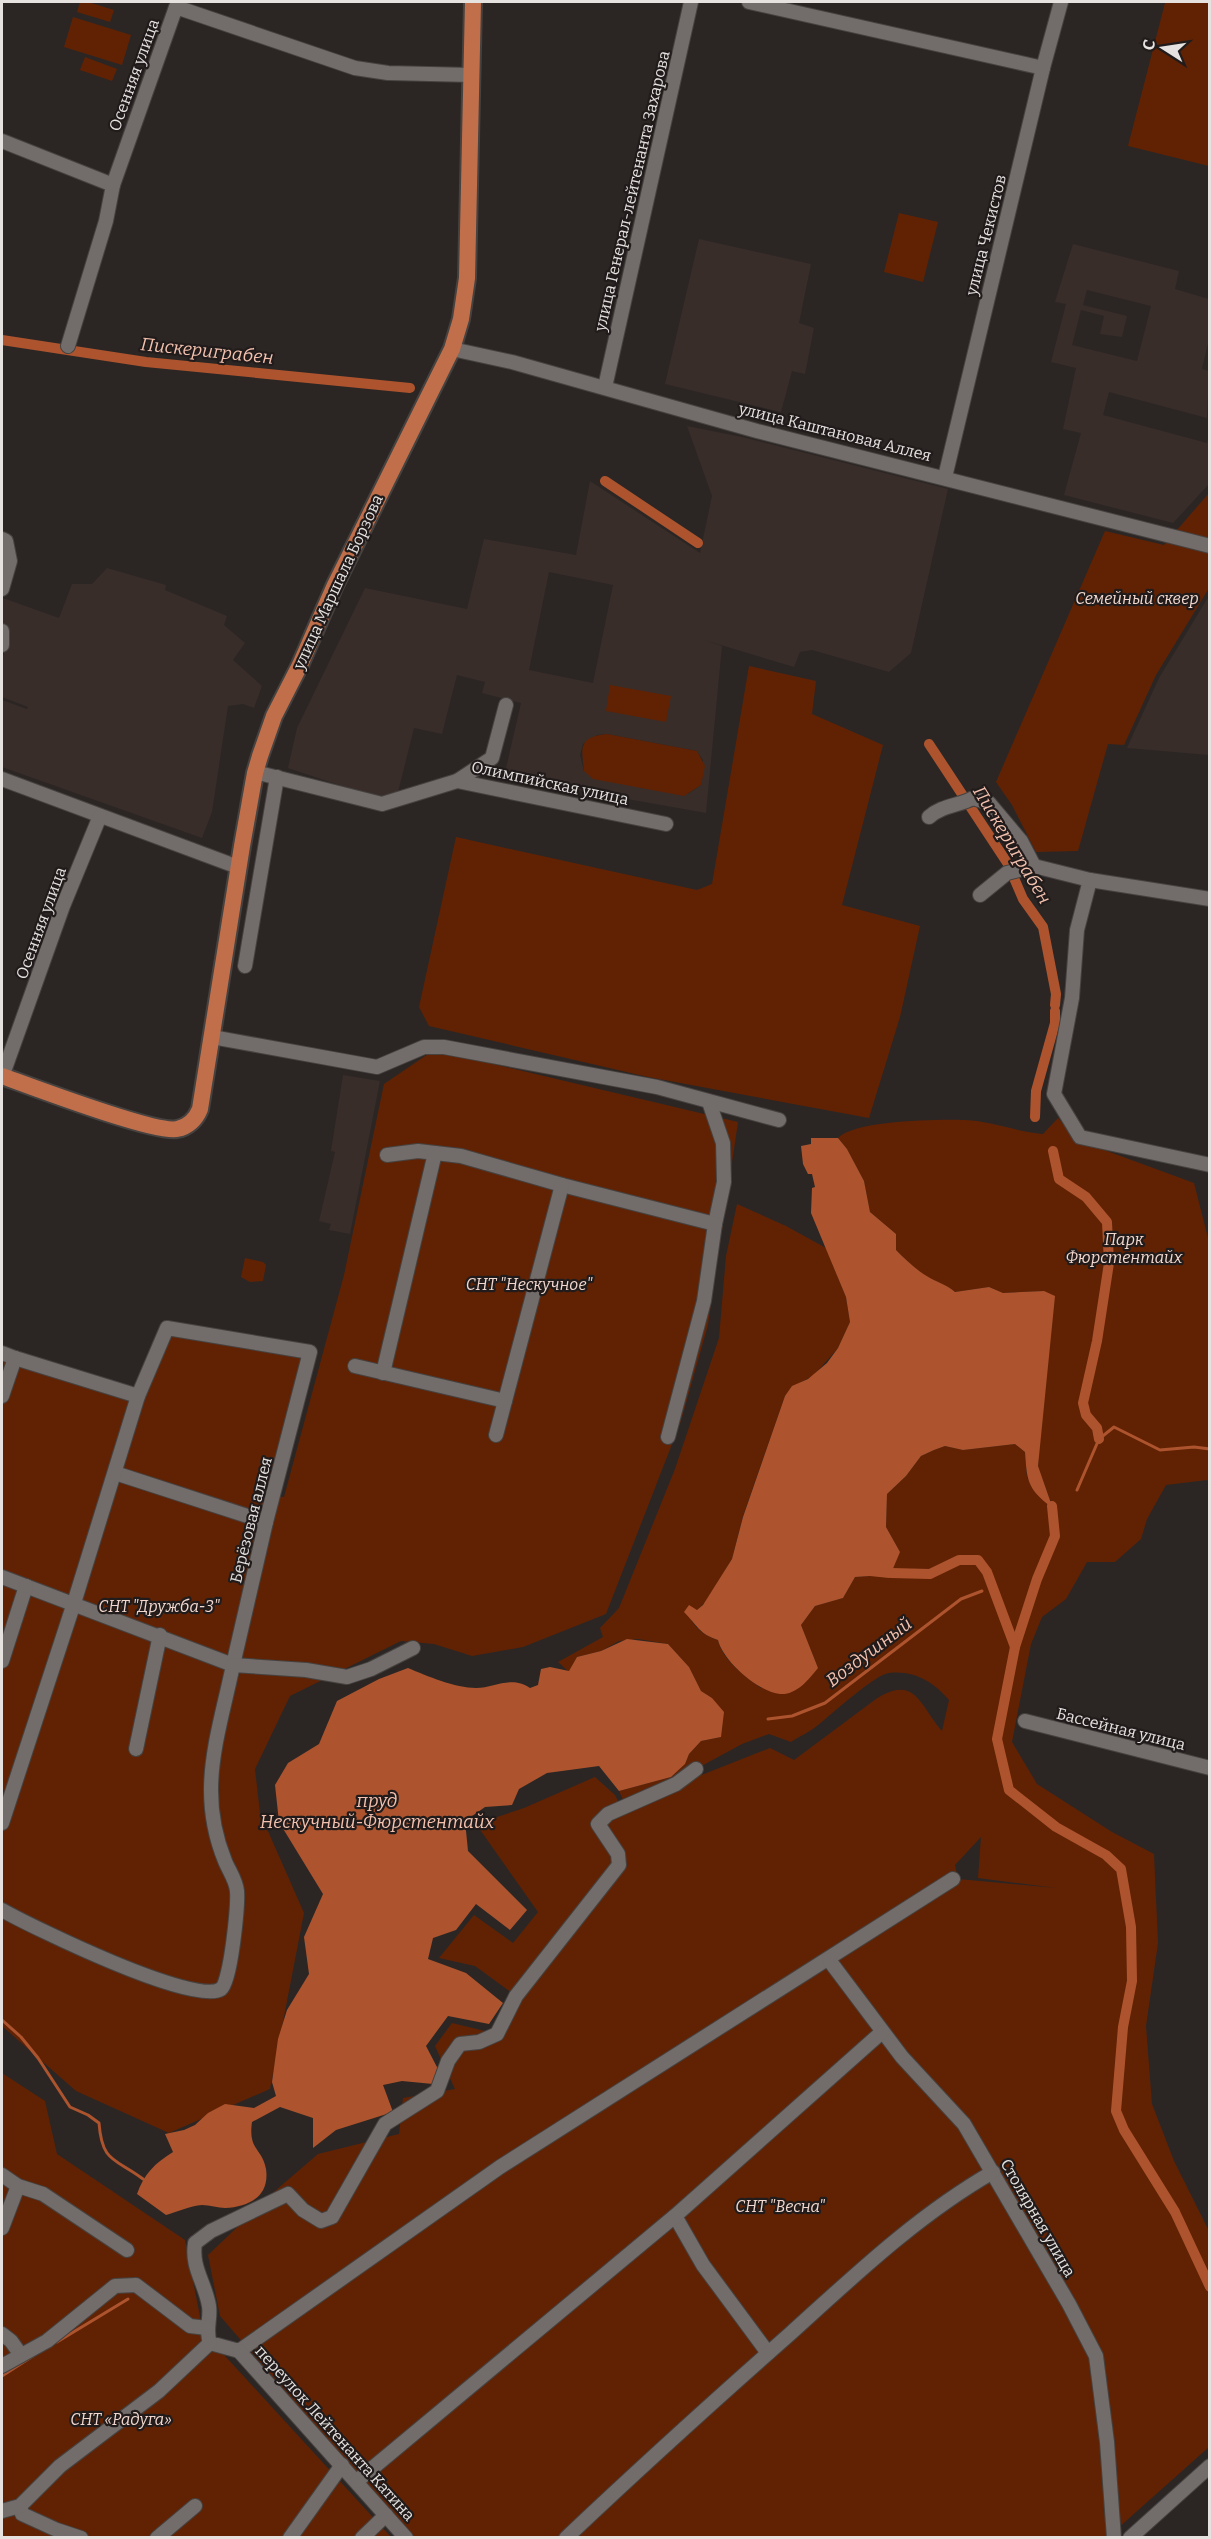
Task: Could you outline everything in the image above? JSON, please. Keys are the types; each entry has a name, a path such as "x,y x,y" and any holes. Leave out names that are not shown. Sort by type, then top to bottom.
{"main road":[{"name":"улица Маршала Борзова","path":"2,1076 150,1127 176,1130 196,1118 200,1109 255,772 274,716 300,665 335,585 452,349 462,319 467,278 473,2"}],"street":[{"name":"улица Генерал-лейтенанта Захарова","path":"605,387 691,2"},
{"path":"749,2 1043,68"},
{"name":"улица Чекистов","path":"945,477 1043,68 1061,2"},
{"name":"Осенняя улица","path":"68,346 105,221 113,185 176,7 355,68 388,73 471,75"},
{"path":"2,141 113,185"},
{"name":"улица Каштановая Аллея","path":"452,349 512,362 758,431 1209,546"},
{"path":"2,539 6,541 10,561 2,589"},
{"path":"2,631 2,645"},
{"path":"457,781 492,758 506,705"},
{"name":"Олимпийская улица","path":"255,772 382,804 457,781 666,824"},
{"path":"245,966 277,777"},
{"path":"2,778 238,867"},
{"path":"929,817 936,810 968,801 989,803 1021,841 1034,866"},
{"name":"Осенняя улица","path":"2,1076 63,906 100,816"},
{"path":"980,895 1012,871 1034,866 1090,879 1209,899"},
{"path":"1090,879 1077,930 1072,998 1054,1094 1080,1137 1209,1165"},
{"path":"212,1037 377,1067 424,1047 444,1047 657,1087 779,1120"},
{"path":"668,1437 704,1301 715,1224 724,1182 723,1143 709,1102"},
{"path":"387,1155 418,1151 461,1156 562,1185 715,1224"},
{"path":"383,1373 435,1153"},
{"path":"496,1435 562,1185"},
{"name":"Берёзовая аллея","path":"2,1910 94,1956 126,1968 196,1990 211,1992 224,1986 232,1947 237,1888 216,1836 211,1789 216,1748 266,1522 310,1352 167,1328 138,1396"},
{"path":"2,1353 138,1396 74,1603 2,1823"},
{"path":"2,1396 15,1358"},
{"path":"355,1366 505,1401"},
{"path":"115,1473 266,1522"},
{"path":"2,1577 160,1635 234,1665 306,1670 347,1677 371,1669 413,1648"},
{"path":"2,1661 27,1586"},
{"path":"136,1749 160,1635"},
{"name":"Бассейная улица","path":"1025,1721 1209,1768"},
{"path":"210,2343 207,2328 209,2308 201,2279 192,2259 195,2243 211,2231 288,2194 303,2210 321,2221 332,2217 385,2124 437,2091 448,2061 460,2044 479,2042 497,2034 516,1996 619,1865 618,1854 598,1824 608,1814 676,1784 696,1769"},
{"path":"210,2343 239,2351 500,2167 829,1960 953,1879"},
{"name":"Столярная улица","path":"829,1960 882,2032 964,2124 1069,2304 1096,2356 1107,2442 1114,2538"},
{"path":"357,2481 675,2216 882,2032"},
{"path":"566,2538 768,2353 894,2242 955,2194 993,2172"},
{"path":"2,2175 18,2186 43,2193 119,2242 127,2250"},
{"path":"2,2228 18,2186"},
{"path":"675,2216 703,2265 768,2353"},
{"path":"2,2366 47,2340 115,2286 136,2285 190,2326 207,2328"},
{"path":"2,2334 11,2341 21,2355"},
{"path":"2,2511 20,2506 60,2466 159,2391 210,2343"},
{"name":"переулок Лейтенанта Катина","path":"239,2351 406,2538"},
{"path":"290,2538 342,2465"},
{"path":"1130,2538 1209,2466"},
{"path":"20,2506 22,2514 30,2519 81,2538"},
{"path":"157,2538 195,2506"},
{"path":"362,2538 386,2515"}],"shaded area":[{"path":"699,239 811,264 799,323 814,328 805,374 792,371 781,412 665,384"},
{"path":"1073,244 1179,271 1175,289 1209,299 1209,339 1202,369 1209,371 1207,418 1109,392 1103,415 1207,443 1209,434 1209,484 1173,523 1064,495 1081,433 1063,429 1076,368 1051,362 1066,304 1055,302","holes":["1087,290 1151,306 1137,361 1072,345 1081,310 1104,316 1100,334 1122,337 1127,316 1083,305"]},
{"path":"687,426 742,437 948,489 911,653 889,672 812,650 800,652 794,667 704,640 722,646 706,813 504,777 521,703 482,693 485,682 457,675 442,734 414,728 397,796 384,800 288,768 297,728 365,588 467,609 484,539 576,555 590,481 700,553 712,496","holes":["549,572 613,585 593,683 529,670","607,734 697,751 703,760 701,785 688,794 584,771 580,755 583,744 597,735"]},
{"path":"107,568 166,585 165,590 227,616 224,625 245,643 233,660 262,686 254,708 243,704 228,706 212,812 202,838 2,767 2,700 27,709 28,707 2,697 2,661 6,643 2,614 3,598 59,618 72,584 92,584"},
{"path":"1209,596 1209,755 1127,748 1159,678"},
{"path":"343,1075 380,1081 350,1234 329,1230 331,1224 319,1221 335,1152 331,1151"}],"green space":[{"path":"80,2 88,2 114,10 110,22 77,12"},
{"path":"1163,2 1209,2 1209,166 1128,146 1165,3"},
{"path":"73,17 131,35 122,65 64,47"},
{"path":"85,57 117,69 112,81 80,70"},
{"path":"899,213 938,222 923,282 884,272"},
{"name":"Семейный сквер","path":"1209,493 1209,588 1156,675 1124,745 1108,744 1078,851 1036,852 1012,805 996,782 1105,531 1164,545"},
{"path":"749,666 816,681 812,714 883,745 842,905 920,926 900,1017 869,1118 648,1077 429,1026 419,1007 456,837 697,890 712,884"},
{"path":"610,685 671,696 666,722 606,711"},
{"path":"607,734 697,751 705,766 701,785 684,796 593,779 584,771 583,745 590,738"},
{"path":"434,1050 738,1122 708,1325 681,1421 606,1614 523,1647 472,1656 434,1644 401,1641 290,1696 255,1769 260,1813 304,1913 270,2089 169,2133 76,2091 2,2026 2,1350 143,1398 167,1333 308,1359 274,1496 284,1497 344,1275 384,1084"},
{"name":"СНТ \"Весна\"","path":"1058,1118 1077,1140 1194,1183 1209,1242 1209,1482 1207,1480 1166,1485 1147,1519 1141,1539 1115,1562 1087,1562 1066,1599 1042,1617 1031,1644 1012,1742 1037,1784 1112,1832 1154,1854 1158,1943 1146,2026 1152,2104 1174,2161 1209,2231 1209,2447 1108,2537 412,2537 220,2316 208,2255 275,2191 318,2154 399,2134 403,2098 455,2089 435,2046 452,2023 497,2034 516,1996 475,1966 439,1958 474,1915 513,1943 538,1912 476,1824 524,1808 595,1777 615,1795 623,1811 657,1800 699,1776 770,1748 794,1760 876,1699 889,1692 900,1690 916,1697 942,1731 949,1700 930,1683 915,1675 889,1673 874,1680 815,1727 791,1742 769,1734 742,1744 674,1781 624,1802 619,1791 671,1777 685,1764 689,1754 701,1741 721,1737 712,1698 701,1691 689,1667 668,1644 638,1639 619,1641 601,1651 577,1657 569,1672 558,1662 603,1637 600,1628 619,1608 675,1469 719,1338 726,1256 737,1204 786,1226 826,1248 846,1297 850,1322 838,1348 814,1375 785,1396 743,1516 732,1559 707,1600 690,1618 702,1632 718,1640 724,1654 735,1667 761,1688 818,1668 801,1625 815,1606 843,1598 855,1577 870,1576 900,1552 886,1527 887,1494 906,1476 921,1456 945,1446 963,1450 1015,1444 1025,1452 1027,1478 1052,1505 1038,1467 1044,1291 1003,1293 989,1287 955,1292 920,1272 896,1250 896,1234 870,1212 864,1181 847,1149 838,1138 862,1127 937,1120 975,1121 1043,1134","holes":["981,1837 978,1878 1056,1888 958,1879 955,1865"]},
{"path":"245,1258 263,1262 266,1265 263,1281 250,1282 241,1277"},
{"name":"СНТ «Радуга»","path":"2,2073 45,2101 57,2154 185,2240 203,2332 391,2537 2,2537"}],"water":[{"path":"811,1138 838,1138 847,1149 864,1181 870,1212 896,1234 896,1250 925,1275 955,1292 989,1287 1003,1293 1044,1291 1055,1296 1038,1466 1052,1506 1042,1500 1030,1483 1025,1452 1015,1444 963,1450 945,1446 921,1456 906,1476 887,1494 886,1527 900,1552 889,1578 855,1577 843,1598 815,1606 801,1625 818,1668 797,1689 780,1694 752,1682 734,1666 718,1640 702,1632 684,1612 689,1605 697,1610 703,1605 732,1559 743,1517 785,1396 792,1386 808,1379 827,1363 838,1348 850,1322 846,1297 811,1213 812,1188 815,1187 812,1174 808,1174 803,1164 801,1146 811,1144"},
{"name":"пруд Нескучный-Фюрстентайх","path":"627,1639 668,1644 689,1667 701,1691 712,1698 724,1712 721,1737 701,1741 689,1754 685,1764 671,1777 619,1791 599,1766 547,1773 519,1789 512,1805 485,1807 465,1821 468,1851 527,1910 510,1930 476,1904 456,1930 433,1938 428,1959 466,1973 503,2003 489,2024 448,2016 426,2046 438,2069 433,2084 402,2081 383,2085 393,2112 336,2130 313,2148 313,2118 280,2107 252,2122 252,2138 262,2156 266,2178 261,2193 250,2202 225,2208 197,2206 166,2215 137,2194 151,2170 173,2152 165,2134 195,2125 208,2113 225,2104 254,2108 276,2096 272,2082 278,2039 287,2010 309,1974 304,1937 323,1894 279,1822 275,1785 288,1763 319,1744 337,1701 379,1679 408,1668 459,1686 476,1688 510,1682 523,1684 530,1688 538,1685 541,1669 550,1667 569,1671 577,1657 601,1651"}],"waterway":[{"name":"Пискериграбен","path":"2,340 146,362 410,388"},
{"name":"Пискериграбен","path":"605,481 698,543"},
{"name":"Пискериграбен","path":"929,744 1008,864 1023,899 1043,927 1056,994 1055,1005"},
{"name":"Пискериграбен","path":"1035,1117 1036,1091 1055,1023 1055,1011"},
{"name":"Пискериграбен","path":"1053,1151 1059,1179 1086,1197 1107,1222 1109,1263 1097,1341 1083,1403 1086,1415 1097,1428 1099,1439"},
{"name":"Воздушный","path":"1077,1490 1099,1439 1114,1427 1160,1450 1194,1447 1210,1449"},
{"path":"1052,1506 1055,1536 1037,1579 1015,1647 997,1739 1009,1790 1056,1827 1106,1855 1121,1869 1131,1927 1132,1981 1123,2027 1116,2111 1124,2130 1175,2212 1210,2287"},
{"path":"891,1573 930,1574 959,1560 978,1560 987,1572 1015,1647"},
{"name":"Воздушный","path":"768,1719 792,1716 825,1703 961,1599 982,1591"},
{"name":"Воздушный","path":"2,2020 21,2037 38,2058 70,2107 99,2123 103,2146 107,2153 143,2179"},
{"path":"57,2342 128,2299"},
{"path":"2,2376 33,2356"}],"park label":[{"name":"Парк Фюрстентайх","path":"1124,1248"},
{"name":"СНТ \"Нескучное\"","path":"529,1284"},
{"name":"СНТ \"Дружба-3\"","path":"159,1606"}]}
